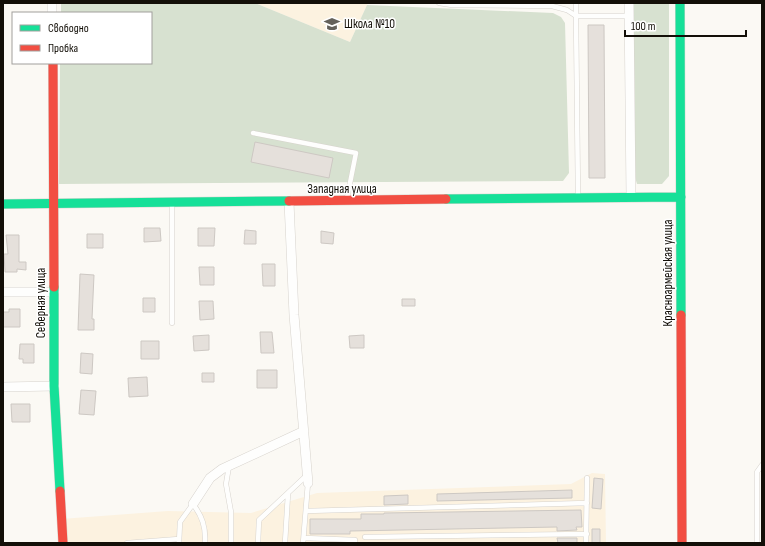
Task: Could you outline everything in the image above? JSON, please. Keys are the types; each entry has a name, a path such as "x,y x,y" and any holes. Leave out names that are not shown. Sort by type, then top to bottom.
{"street":[{"path":"629,3 630,197"},
{"name":"Красноармейская улица","path":"680,3 682,543"},
{"name":"Северная улица","path":"53,64 54,386 63,543"},
{"name":"Западная улица","path":"3,204 54,202 346,202 681,197"},
{"path":"289,202 294,314 307,479"},
{"path":"3,292 54,292"},
{"path":"3,387 54,386"},
{"path":"193,504 210,478 222,469 304,431"}],"lane":[{"path":"439,3 452,5 552,6 567,10 576,16 629,16"},
{"path":"576,3 578,198"},
{"path":"253,133 356,153 346,202"},
{"path":"172,202 172,323"},
{"path":"757,543 757,472 762,465"},
{"path":"229,466 226,484 231,512 231,543"},
{"path":"586,543 587,478"},
{"path":"258,543 259,520 307,479"},
{"path":"307,479 303,540 355,540 355,543"},
{"path":"285,543 288,494"},
{"path":"306,511 587,503"},
{"path":"127,543 179,541 180,522 193,504 201,515 206,531 205,543"},
{"path":"365,537 587,534"}],"shaded area":[{"name":"Школа №10","path":"255,3 368,3 350,42"},
{"path":"592,473 605,474 606,543 62,543 61,519 168,511 251,513 317,493 571,484"}],"green space":[{"path":"61,3 255,3 350,42 367,5 553,13 561,17 565,23 569,173 563,181 59,184 60,64 152,64 152,12 61,12"},
{"path":"633,3 669,3 669,176 662,184 637,184 634,174"}],"building":[{"path":"588,25 604,25 605,178 589,178"},
{"path":"255,142 333,158 329,178 251,162"},
{"path":"144,228 160,228 161,241 144,242"},
{"path":"198,228 215,228 214,246 198,246"},
{"path":"245,230 256,231 256,244 244,244"},
{"path":"321,231 334,233 333,244 321,243"},
{"path":"87,234 103,234 103,248 87,248"},
{"path":"6,235 19,235 19,262 26,262 26,270 17,269 17,272 5,272 4,254 8,254"},
{"path":"262,264 275,264 275,286 263,286"},
{"path":"199,267 214,267 214,285 200,285"},
{"path":"80,274 94,275 92,319 94,319 94,330 78,330"},
{"path":"143,298 155,298 155,312 143,312"},
{"path":"402,299 415,299 415,306 402,306"},
{"path":"199,301 213,301 214,319 200,320"},
{"path":"9,309 20,309 20,327 3,327 3,312 9,312"},
{"path":"260,332 272,332 274,353 261,353"},
{"path":"209,335 209,350 194,351 193,336"},
{"path":"364,335 364,348 350,348 349,336"},
{"path":"141,341 159,341 159,359 141,359"},
{"path":"20,344 34,344 34,363 23,363 23,359 19,359"},
{"path":"81,353 93,354 92,374 80,373"},
{"path":"257,370 277,370 277,388 257,388"},
{"path":"202,373 214,373 214,382 202,382"},
{"path":"147,377 148,396 129,397 128,378"},
{"path":"81,390 96,391 94,415 79,414"},
{"path":"11,404 30,404 30,422 12,422"},
{"path":"594,478 603,479 601,509 592,508"},
{"path":"572,490 572,498 437,501 437,494"},
{"path":"408,495 408,504 384,505 384,496"},
{"path":"581,510 582,527 576,527 577,530 557,531 557,527 350,531 350,534 310,534 310,519 361,519 361,514"},
{"path":"592,529 600,529 600,543 592,543"},
{"path":"557,538 577,538 577,543 558,543"}],"traffic: fast":[{"path":"680,3 681,315"},
{"path":"446,199 681,197"},
{"path":"3,204 289,201"},
{"path":"54,287 54,386 60,491"}],"traffic: jam":[{"path":"53,64 54,287"},
{"path":"289,201 446,199"},
{"path":"681,315 682,543"},
{"path":"60,491 63,543"}],"place":[{"name":"Школа №10","path":"332,24"}]}
